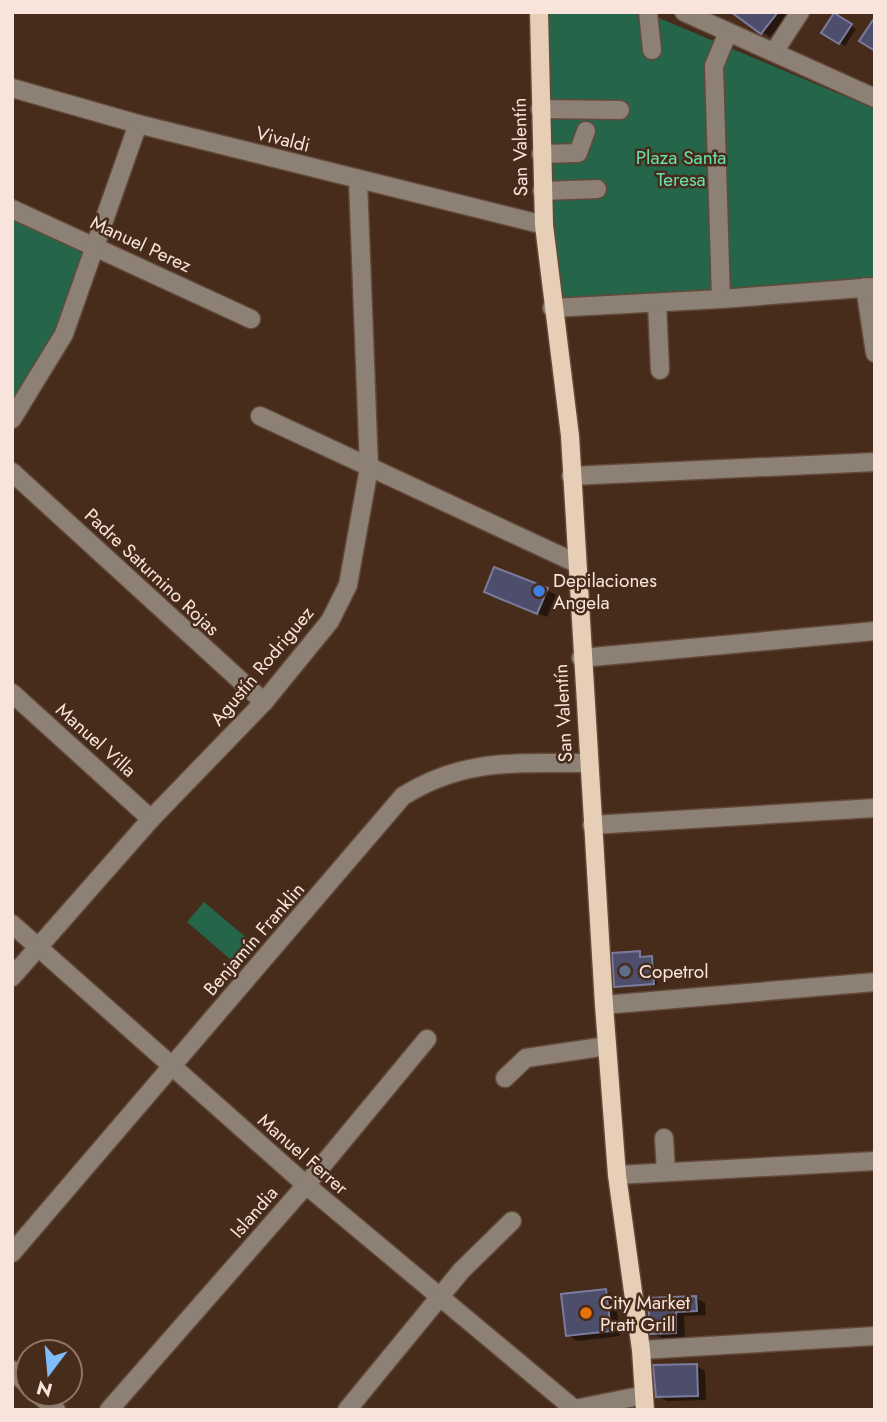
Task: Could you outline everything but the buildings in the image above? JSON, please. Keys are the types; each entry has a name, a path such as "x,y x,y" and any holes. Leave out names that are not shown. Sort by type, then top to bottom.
{"main road":[{"name":"San Valentín","path":"539,12 544,225 569,436 587,763 617,1174 642,1350 644,1402"}],"street":[{"path":"648,12 652,50"},
{"path":"774,52 800,12"},
{"path":"692,14 875,98"},
{"path":"721,299 714,66 728,32"},
{"name":"Vivaldi","path":"12,88 138,124 544,225"},
{"path":"540,109 620,110"},
{"path":"12,419 64,334 138,124"},
{"path":"541,154 578,153 586,131"},
{"name":"Agustín Rodriguez","path":"12,978 151,819 264,702 330,621 348,585 369,468 358,180"},
{"path":"542,191 597,189"},
{"name":"Manuel Perez","path":"12,209 97,246 251,320"},
{"path":"552,308 721,299 870,287 875,353"},
{"path":"657,303 660,370"},
{"path":"260,416 576,563"},
{"path":"571,476 875,462"},
{"name":"Padre Saturnino Rojas","path":"12,472 264,702"},
{"path":"581,658 875,631"},
{"name":"Manuel Villa","path":"12,693 151,819"},
{"name":"Benjamín Franklin","path":"12,1253 404,796 432,779 460,769 490,765 587,763"},
{"path":"592,825 875,808"},
{"name":"Manuel Ferrer","path":"12,924 306,1185 571,1409"},
{"path":"604,1005 875,982"},
{"name":"Islandia","path":"109,1410 306,1185 427,1039"},
{"path":"505,1078 526,1058 607,1046"},
{"path":"664,1138 666,1172"},
{"path":"617,1174 875,1161"},
{"path":"347,1410 479,1251 512,1221"},
{"path":"642,1350 875,1336"},
{"path":"571,1409 644,1402"}],"green space":[{"name":"Plaza Santa Teresa","path":"540,12 645,12 875,109 875,283 559,307"},
{"path":"12,210 90,244 72,302 12,411"},
{"path":"204,902 255,945 237,965 187,922"}],"place":[{"name":"Depilaciones Angela","path":"539,591"},
{"name":"Copetrol","path":"625,971"},
{"name":"City Market Pratt Grill","path":"586,1313"}]}
